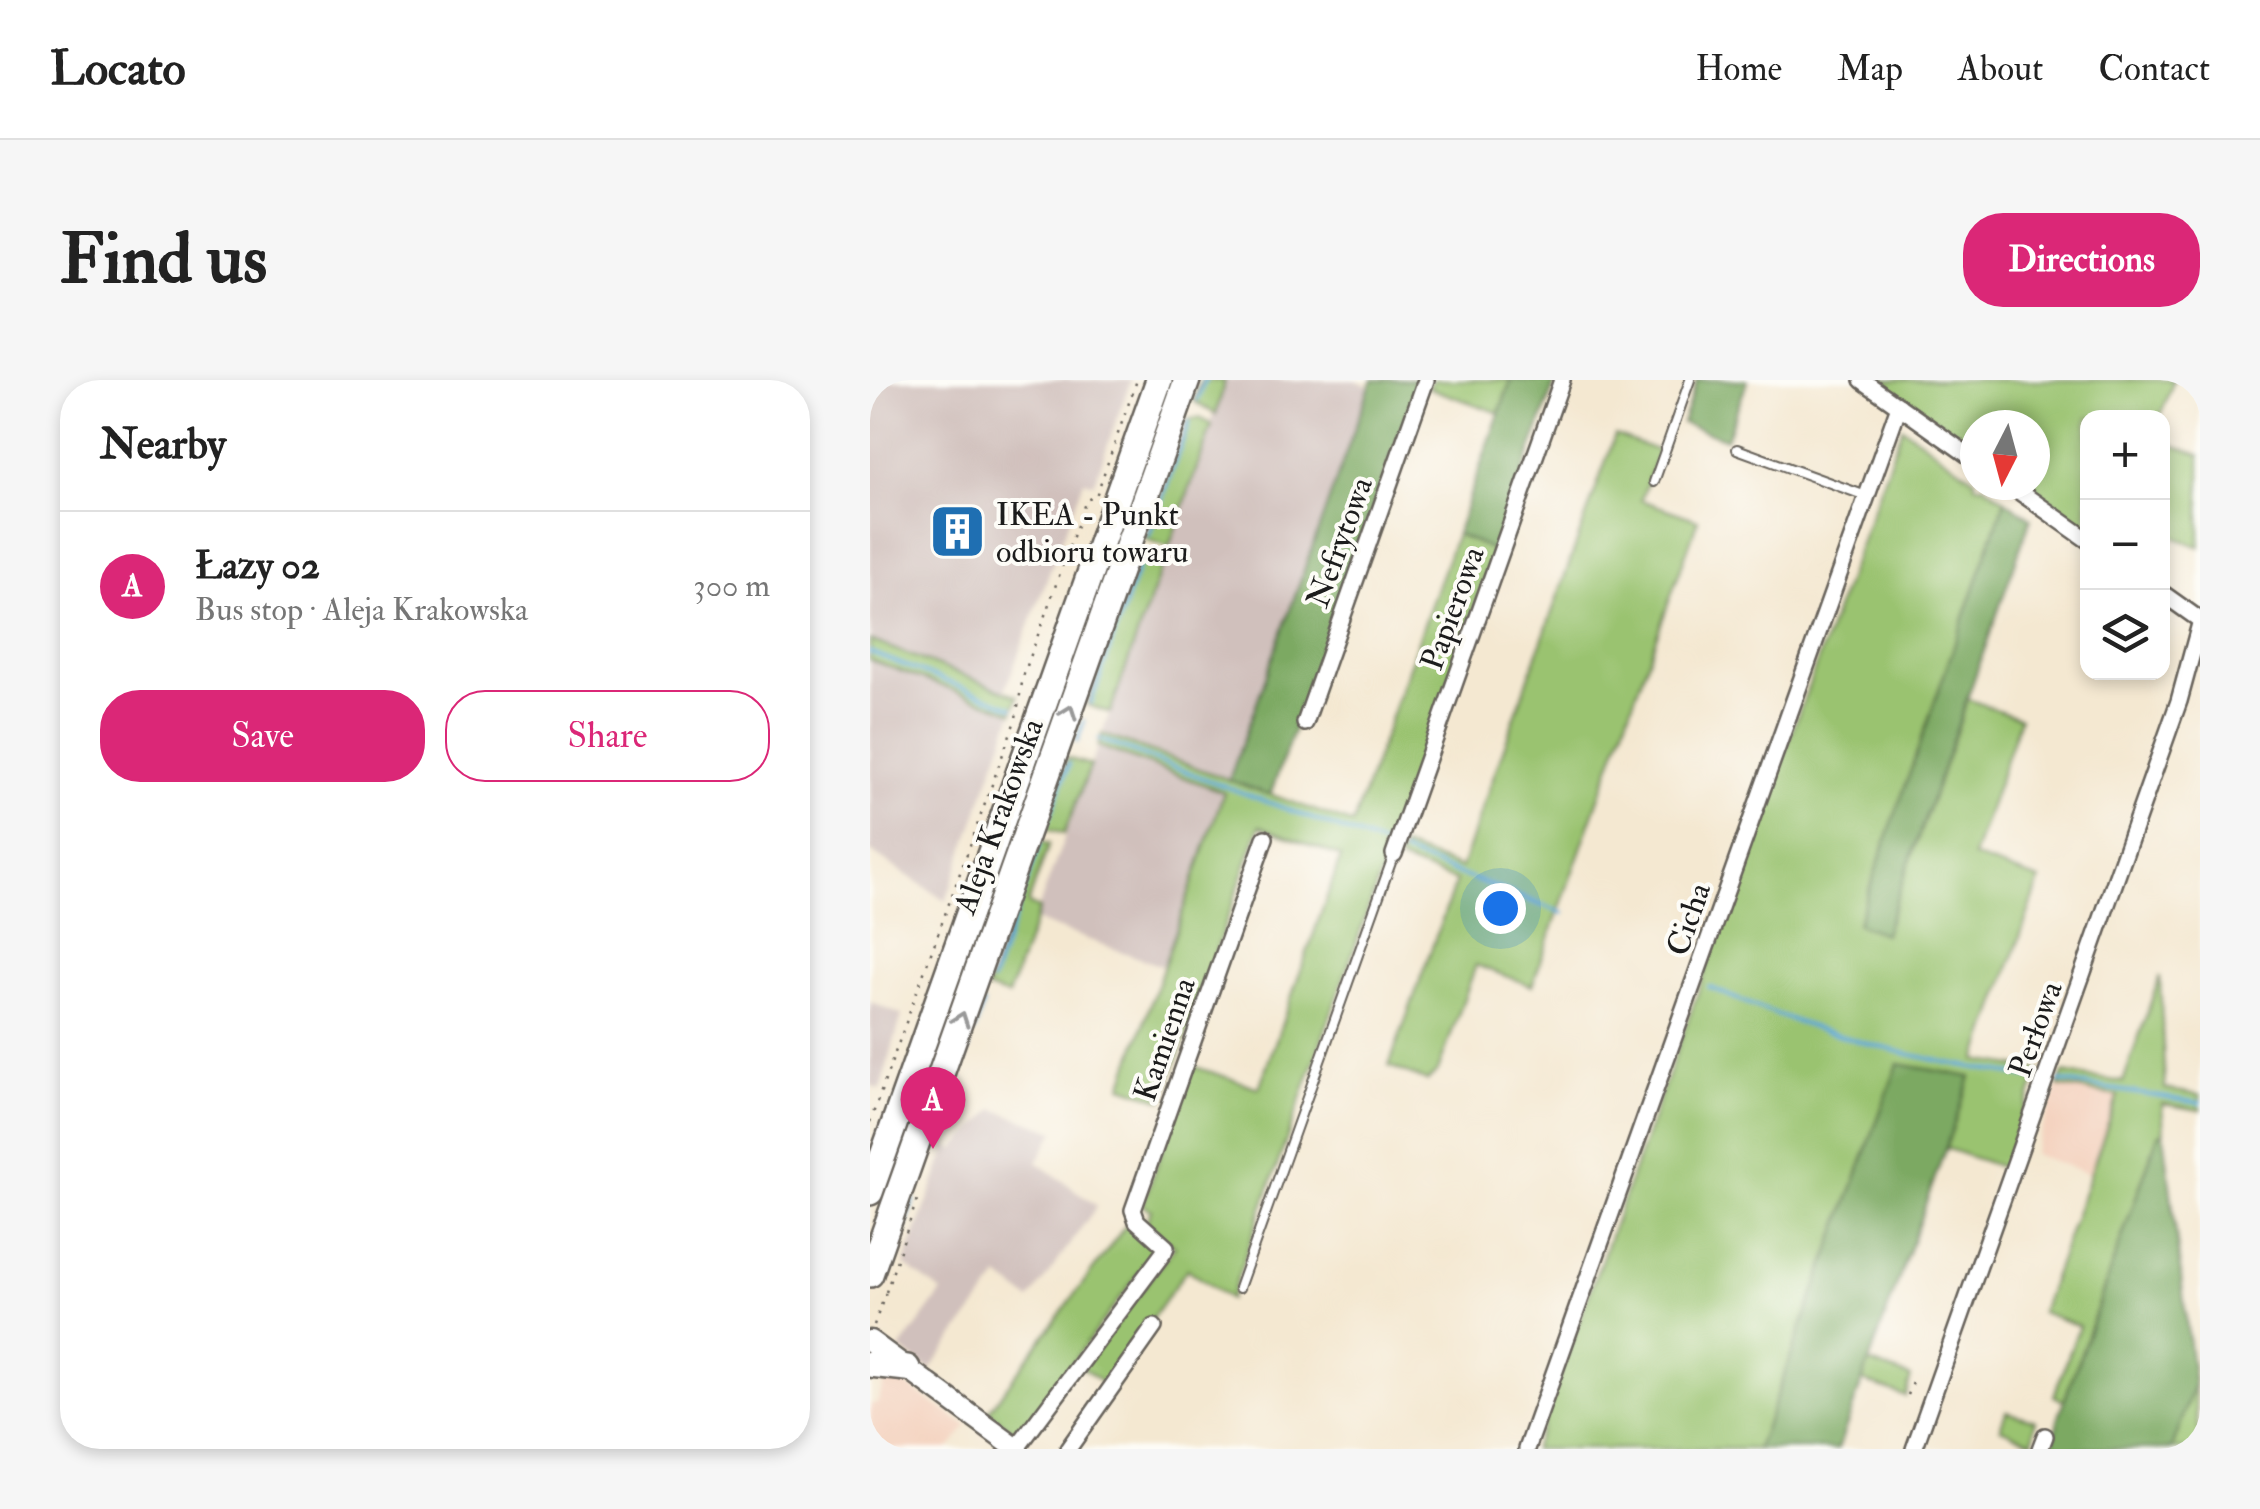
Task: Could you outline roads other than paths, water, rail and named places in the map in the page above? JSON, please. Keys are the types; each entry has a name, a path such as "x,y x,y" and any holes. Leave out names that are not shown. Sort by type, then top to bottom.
{"main road":[{"name":"Aleja Krakowska","path":"870,1192 1159,380"},
{"name":"Aleja Krakowska","path":"873,1281 1187,380"},
{"path":"870,1364 907,1368"}],"street":[{"name":"Nefrytowa","path":"1305,723 1426,380"},
{"name":"Papierowa","path":"1394,854 1562,380"},
{"path":"1862,380 1960,449"},
{"name":"Cicha","path":"1527,1449 1898,406"},
{"path":"2031,500 2080,534"},
{"path":"2170,599 2200,622"},
{"name":"Perłowa","path":"1914,1449 2173,718 2200,622"},
{"name":"Kamienna","path":"1017,1449 1166,1248 1136,1222 1133,1210 1264,838"},
{"path":"1068,1449 1154,1327"},
{"path":"873,1338 907,1368 1017,1449"}],"lane":[{"path":"1654,482 1690,380"},
{"path":"1736,448 1866,496"},
{"path":"1239,1288 1394,854"}],"waterway":[{"path":"1198,399 1205,380"},
{"path":"1149,535 1189,422"},
{"path":"1091,703 1141,558"},
{"path":"870,652 1013,707"},
{"path":"1077,741 1084,721"},
{"path":"1099,739 1385,846"},
{"path":"1047,824 1069,764"},
{"path":"992,981 1040,844"},
{"path":"1403,853 1563,913"},
{"path":"1709,987 1788,1019 1868,1044 2032,1077"},
{"path":"974,1031 983,1004"},
{"path":"960,1071 969,1046"},
{"path":"2059,1081 2200,1103"},
{"path":"947,1109 956,1083"},
{"path":"887,1274 914,1200"}],"place":[{"name":"IKEA - Punkt odbioru towaru","path":"957,532"},
{"name":"Łazy 02","path":"933,1149"}]}
